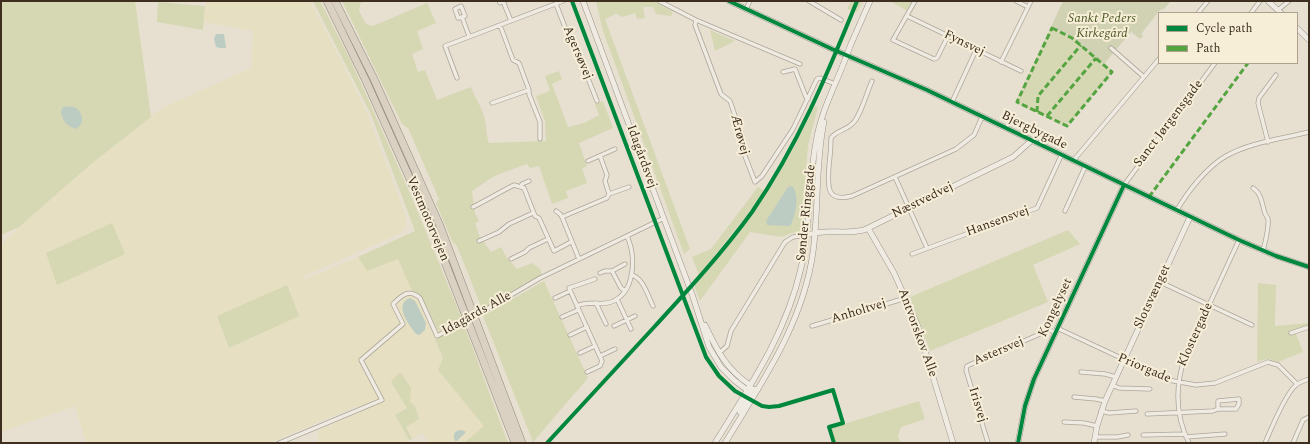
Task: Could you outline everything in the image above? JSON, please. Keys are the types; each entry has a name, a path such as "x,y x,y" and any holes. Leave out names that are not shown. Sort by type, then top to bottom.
{"highway":[{"name":"Vestmotorvejen","path":"327,1 366,81 432,226 515,443"},
{"name":"Vestmotorvejen","path":"335,1 374,79 440,226 522,443"},
{"path":"508,406 526,443"}],"street":[{"path":"499,1 500,3 504,1 511,21"},
{"path":"457,78 445,46 511,21 551,3 556,4 563,1"},
{"name":"Idagårdsvej","path":"583,1 699,313 709,347 714,357 727,374 749,389"},
{"path":"659,1 696,20 800,64"},
{"name":"Bjergbygade","path":"729,1 832,49 952,102 1061,156 1239,240 1309,267"},
{"path":"746,9 750,1"},
{"path":"809,1 841,20"},
{"name":"Sønder Ringgade","path":"715,443 749,389 782,327 798,279 807,234 813,157 820,122 842,65 870,1"},
{"path":"915,1 892,40 934,59 937,58 948,36"},
{"path":"1016,1 1028,7"},
{"path":"1001,62 1031,1"},
{"path":"1199,12 1208,1"},
{"path":"1252,12 1260,1"},
{"path":"1268,1 1280,12 1289,1"},
{"name":"Agersøvej","path":"556,4 570,40 574,43 596,102"},
{"name":"Fynsvej","path":"907,16 1021,72"},
{"path":"462,17 469,36"},
{"name":"Ærøvej","path":"696,20 695,25 720,94 730,101 742,136 740,143 755,182 762,176 793,129 818,78 835,84"},
{"path":"500,25 513,60 519,63 529,90 529,94 540,122 540,138"},
{"path":"1298,29 1309,40"},
{"path":"1111,48 1144,77"},
{"path":"952,102 976,50"},
{"path":"1073,161 1158,60"},
{"name":"Sanct Jørgensgade","path":"1124,185 1214,64"},
{"path":"783,72 796,69 808,99"},
{"path":"1268,142 1258,103 1259,98 1276,75"},
{"path":"872,81 856,120 831,138 828,188 834,196 840,198 847,197 895,177 960,147 974,135 982,117"},
{"path":"492,103 529,90"},
{"name":"Sønder Ringgade","path":"724,443 758,389 788,336 799,307 813,253 817,167 826,107"},
{"path":"1177,210 1208,169 1226,156 1245,148 1309,132"},
{"name":"Næstvedvej","path":"807,234 826,231 849,233 864,230 1013,157 1031,141"},
{"path":"588,161 615,149"},
{"path":"600,156 607,175 604,181 609,194"},
{"name":"Hansensvej","path":"912,254 1037,208 1061,156"},
{"path":"1065,211 1085,167"},
{"path":"895,177 927,248"},
{"path":"521,187 522,184 529,181"},
{"path":"473,207 514,185 524,188 533,213 539,218 554,251 571,242"},
{"name":"Kongelyset","path":"1018,443 1025,406 1034,380 1124,185"},
{"path":"562,217 607,198 609,194 629,187"},
{"path":"1254,188 1257,190 1268,220 1263,250"},
{"path":"556,211 562,217 579,259"},
{"path":"479,241 499,232 509,224 533,213"},
{"name":"Slotsvænget","path":"1128,435 1094,440 1105,401 1190,217"},
{"name":"Idagårds Alle","path":"280,443 382,400 361,360 404,324 393,304 402,296 411,293 420,298 437,336 540,278 664,218"},
{"name":"Antvorskov Alle","path":"868,228 894,273 906,298 925,349 953,443"},
{"path":"719,353 727,346 731,331 785,242 793,237 807,234"},
{"path":"562,317 582,304 610,302 617,299 625,291 631,275 632,251 626,236"},
{"path":"511,259 548,239"},
{"name":"Klostergade","path":"1189,443 1179,414 1177,393 1178,383 1185,357 1239,240"},
{"path":"600,273 612,271 626,264"},
{"path":"612,271 621,288 625,291"},
{"path":"631,275 640,279 653,306"},
{"path":"555,298 570,291 569,288 578,284 582,285 596,278"},
{"path":"1160,282 1252,325"},
{"path":"570,291 602,361 601,364 587,372"},
{"name":"Anholtvej","path":"812,326 906,298"},
{"path":"617,299 631,329"},
{"path":"596,303 606,324"},
{"name":"Idagårdsvej","path":"699,313 719,353 749,389"},
{"path":"614,326 635,316"},
{"path":"570,335 587,327"},
{"path":"1290,333 1309,327"},
{"name":"Astersvej","path":"966,368 968,364 1049,330 1056,330"},
{"name":"Priorgade","path":"1056,330 1124,360 1160,378 1178,383 1196,385 1215,383 1268,362 1278,365 1297,384"},
{"path":"580,353 595,346"},
{"path":"600,356 615,349"},
{"name":"Irisvej","path":"966,368 988,443"},
{"path":"1081,372 1116,376"},
{"path":"1265,443 1293,387 1309,379"},
{"path":"1112,385 1119,388 1150,389"},
{"path":"724,443 749,389 758,389"},
{"path":"1074,397 1105,401"},
{"path":"1147,414 1179,414 1213,412 1218,409 1236,409 1239,404 1239,400 1218,400 1218,409"},
{"path":"1101,411 1109,413 1136,411"},
{"path":"1292,443 1303,420 1309,417"},
{"path":"1064,422 1084,423 1097,426"},
{"path":"1143,435 1186,436 1225,434"}],"shaded area":[{"path":"206,1 310,1 367,113 406,216 406,226 401,233 304,276 303,280 358,257 367,271 398,258 412,291 416,292 420,296 437,329 443,336 435,340 443,358 438,370 485,426 464,443 430,443 422,433 412,439 406,427 415,422 410,402 391,382 407,408 395,416 409,440 406,443 318,443 318,430 361,412 357,406 269,443 86,443 75,406 1,432 1,245 19,227 91,164 162,108 251,68 253,31 204,22"},
{"path":"216,34 224,34 226,48 216,47 214,39"},
{"path":"63,107 76,108 79,111 82,118 81,125 75,129 65,122 61,111"},
{"path":"792,186 796,194 796,205 794,217 790,226 767,225 766,221 788,187"},
{"path":"410,298 415,301 426,323 425,330 419,335 416,334 404,315 403,305 405,301"},
{"path":"462,430 466,432 457,441 455,441 455,433"}],"green space":[{"path":"1,1 135,1 151,117 91,164 19,227 1,235"},
{"path":"313,1 320,1 351,61 412,198 462,319 440,331 437,329 423,302 416,293 412,291 398,259 367,271 358,257 415,231 370,112"},
{"path":"342,1 364,1 360,4 359,11 366,24 373,26 427,3 436,23 417,31 423,49 412,54 418,72 425,70 437,100 471,87 484,116 489,143 546,141 545,121 536,96 550,91 545,76 559,71 562,79 552,84 568,127 584,123 599,115 595,104 603,101 613,128 579,143 587,166 582,169 587,183 566,191 568,198 552,204 539,166 530,168 527,164 496,176 472,191 475,213 479,221 475,223 479,235 491,252 501,247 507,258 517,269 532,263 540,269 542,275 482,309 457,246 452,241 436,203 439,199 408,128 402,124"},
{"path":"596,1 653,1 673,12 671,16 656,14 653,7 643,7 645,18 637,19 635,13 623,17 616,14 605,19 690,249 684,254 603,31"},
{"path":"851,1 863,1 857,12 847,9"},
{"path":"890,1 912,1 907,11"},
{"name":"Sankt Peders Kirkegård","path":"1063,1 1171,1 1164,9 1158,12 1141,34 1143,36 1140,39 1131,32 1104,64 1072,37 1051,27"},
{"path":"158,2 205,6 203,30 157,22"},
{"path":"1051,27 1072,37 1113,71 1067,127 1015,103"},
{"path":"710,30 735,41 715,51"},
{"path":"815,106 818,107 808,145 801,231 782,237 750,232 700,301 695,285 738,233 762,200 783,166"},
{"path":"758,187 764,191 699,275 692,257 711,249"},
{"path":"112,223 125,254 57,285 46,253"},
{"path":"1068,230 1080,244 1033,265 1048,302 930,351 910,297"},
{"path":"544,281 588,378 533,442 483,316"},
{"path":"1258,283 1276,285 1275,326 1309,323 1309,328 1296,334 1303,352 1278,362 1269,359 1257,362"},
{"path":"287,285 299,316 229,348 217,316"},
{"path":"464,325 508,443 464,443 484,426 438,370 443,358 435,340"},
{"path":"400,372 411,388 410,402 415,406 419,419 406,427 412,439 409,440 395,415 407,408 391,382"},
{"path":"919,401 925,419 901,427 898,436 900,443 836,443 831,428"}],"marked path":[{"path":"1052,28 1072,38 1112,72 1067,126 1017,102 1052,28"},
{"path":"1037,112 1038,96 1081,45"},
{"path":"1047,116 1096,58"},
{"path":"1149,197 1247,64"}],"cycle path":[{"path":"572,1 706,357 719,376 735,391 762,406 779,406 833,390 843,423 829,427 834,443"},
{"path":"729,1 832,49 927,90 1239,240 1276,256 1309,267"},
{"path":"547,443 718,256 752,212 784,161 798,135 823,83 857,1"},
{"path":"1018,443 1025,406 1034,379 1124,185"}]}
